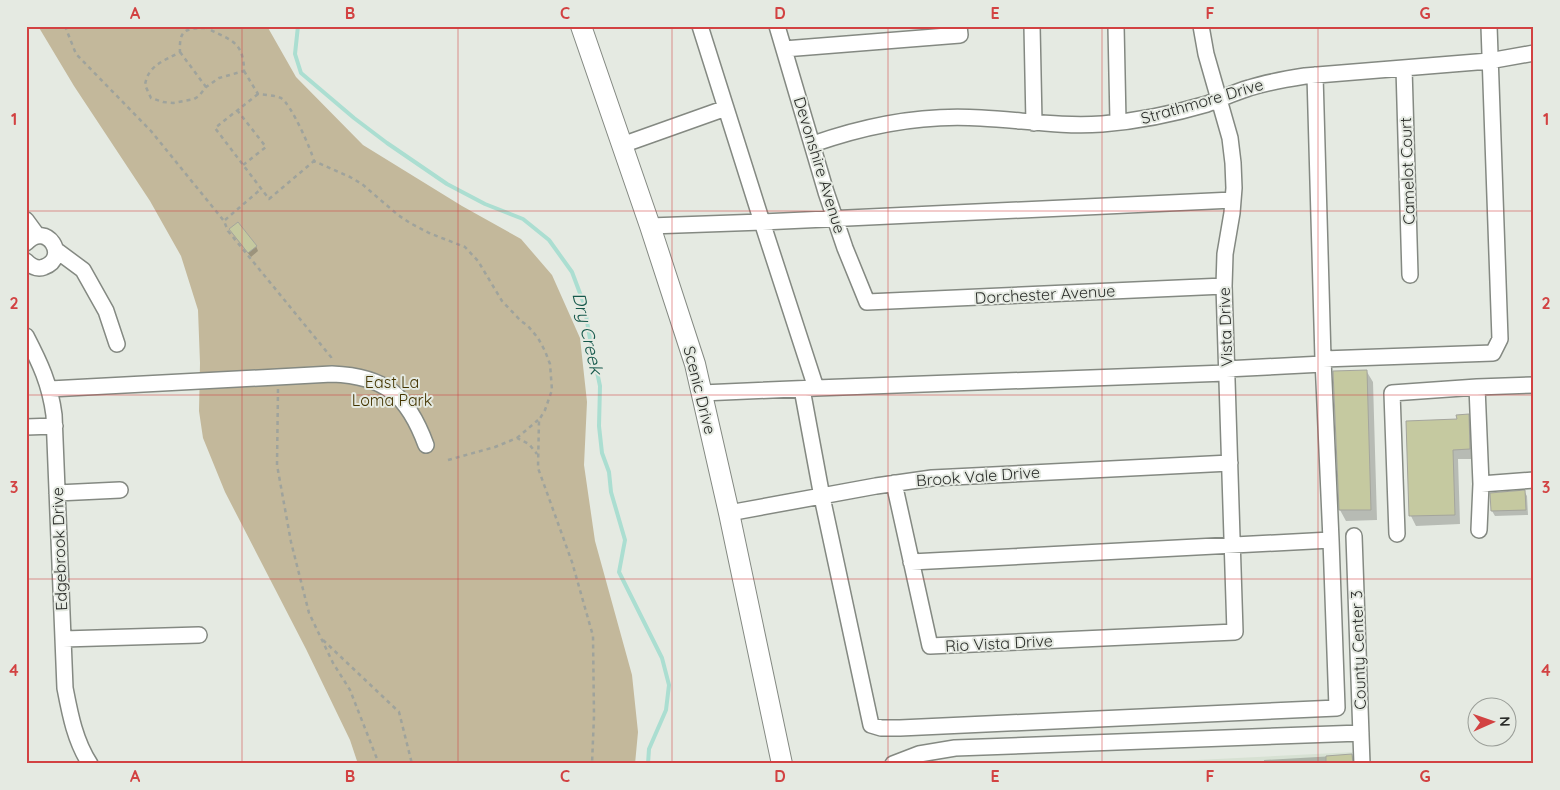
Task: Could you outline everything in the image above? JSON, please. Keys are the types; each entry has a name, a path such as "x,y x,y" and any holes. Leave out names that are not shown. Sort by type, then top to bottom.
{"main road":[{"name":"Scenic Drive","path":"581,26 695,364 729,513 782,764"}],"street":[{"path":"700,26 762,222 809,389 822,497 871,726 881,728 1337,708 1323,361 1315,75"},
{"name":"Devonshire Avenue","path":"777,26 845,248 867,302"},
{"path":"784,49 960,34 959,26"},
{"path":"1032,26 1034,123"},
{"path":"1116,26 1118,122"},
{"name":"Vista Drive","path":"1201,26 1206,54 1230,138 1233,163 1233,200 1225,254 1224,286 1235,632"},
{"path":"702,393 1226,371 1323,361 1493,353 1500,338 1489,26"},
{"name":"Strathmore Drive","path":"813,144 842,134 904,121 943,118 979,118 1065,125 1118,122 1171,114 1248,88 1277,81 1315,75 1489,61 1534,53"},
{"name":"Camelot Court","path":"1404,68 1410,275"},
{"path":"622,145 726,108"},
{"path":"650,226 1233,200"},
{"path":"26,220 32,239 43,236 52,241 56,250 83,270 106,311 117,344"},
{"path":"28,265 35,268 46,267 54,260 56,250"},
{"name":"Dorchester Avenue","path":"867,302 1224,286"},
{"name":"Edgebrook Drive","path":"28,342 46,376 54,415 65,688 76,736 90,764"},
{"path":"50,389 332,374 361,376 377,381 401,400 419,426 426,445"},
{"path":"1396,534 1392,393 1476,386 1534,385"},
{"path":"1476,386 1481,484 1479,530"},
{"path":"26,427 55,426"},
{"name":"Brook Vale Drive","path":"729,513 894,483 932,478 1230,463"},
{"path":"1481,484 1534,480"},
{"name":"Rio Vista Drive","path":"894,483 930,646 1235,632"},
{"path":"57,493 120,490"},
{"name":"County Center 3","path":"1354,536 1362,764"},
{"path":"911,562 1331,540"},
{"path":"62,639 199,635"},
{"path":"893,764 919,754 955,748 1360,733"}],"path":[{"path":"65,26 76,54 151,131 224,220 228,231 331,357 333,364 332,374"},
{"path":"206,87 180,52 181,35 191,29 205,27 233,42 240,49 244,59 244,71 258,94"},
{"path":"180,52 156,65 149,72 145,85 151,98 163,102 184,102 199,96 206,87 220,78 244,71"},
{"path":"258,94 276,96 287,103 312,151 314,161 269,199 215,128 258,94"},
{"path":"237,110 266,147 243,165"},
{"path":"314,161 362,184 398,215 429,232 465,247 478,261 502,301 528,326 538,338 545,351 550,364 552,390 546,410 539,420 516,438 495,447 448,460"},
{"path":"224,220 262,189"},
{"path":"278,390 277,466 291,542 309,613 333,663 350,690 379,764"},
{"path":"539,420 538,468 572,562 593,636 594,716 592,764"},
{"path":"516,438 529,444 538,455"},
{"path":"321,638 400,712 412,764"}],"shaded area":[{"path":"1356,752 1356,764 1118,764"}],"green space":[{"name":"East La Loma Park","path":"38,26 267,26 296,77 363,145 462,206 521,239 552,275 580,338 587,402 584,465 595,541 632,675 638,732 635,764 358,764 350,740 306,649 225,492 203,438 199,411 198,310 181,256 150,201 74,86"}],"building":[{"path":"238,222 257,246 248,253 229,229"},
{"path":"1367,370 1371,510 1339,510 1333,371"},
{"path":"1469,414 1470,449 1453,450 1455,515 1409,516 1406,421 1457,419 1456,415"},
{"path":"1525,490 1526,510 1491,511 1490,493"},
{"path":"1352,754 1353,764 1326,764 1326,756"}],"waterway":[{"name":"Dry Creek","path":"298,26 295,54 301,73 354,118 447,184 485,204 523,219 549,240 572,272 584,304 600,386 599,426 602,453 609,472 611,492 625,540 619,572 662,658 669,685 666,710 649,749 648,764"}]}
